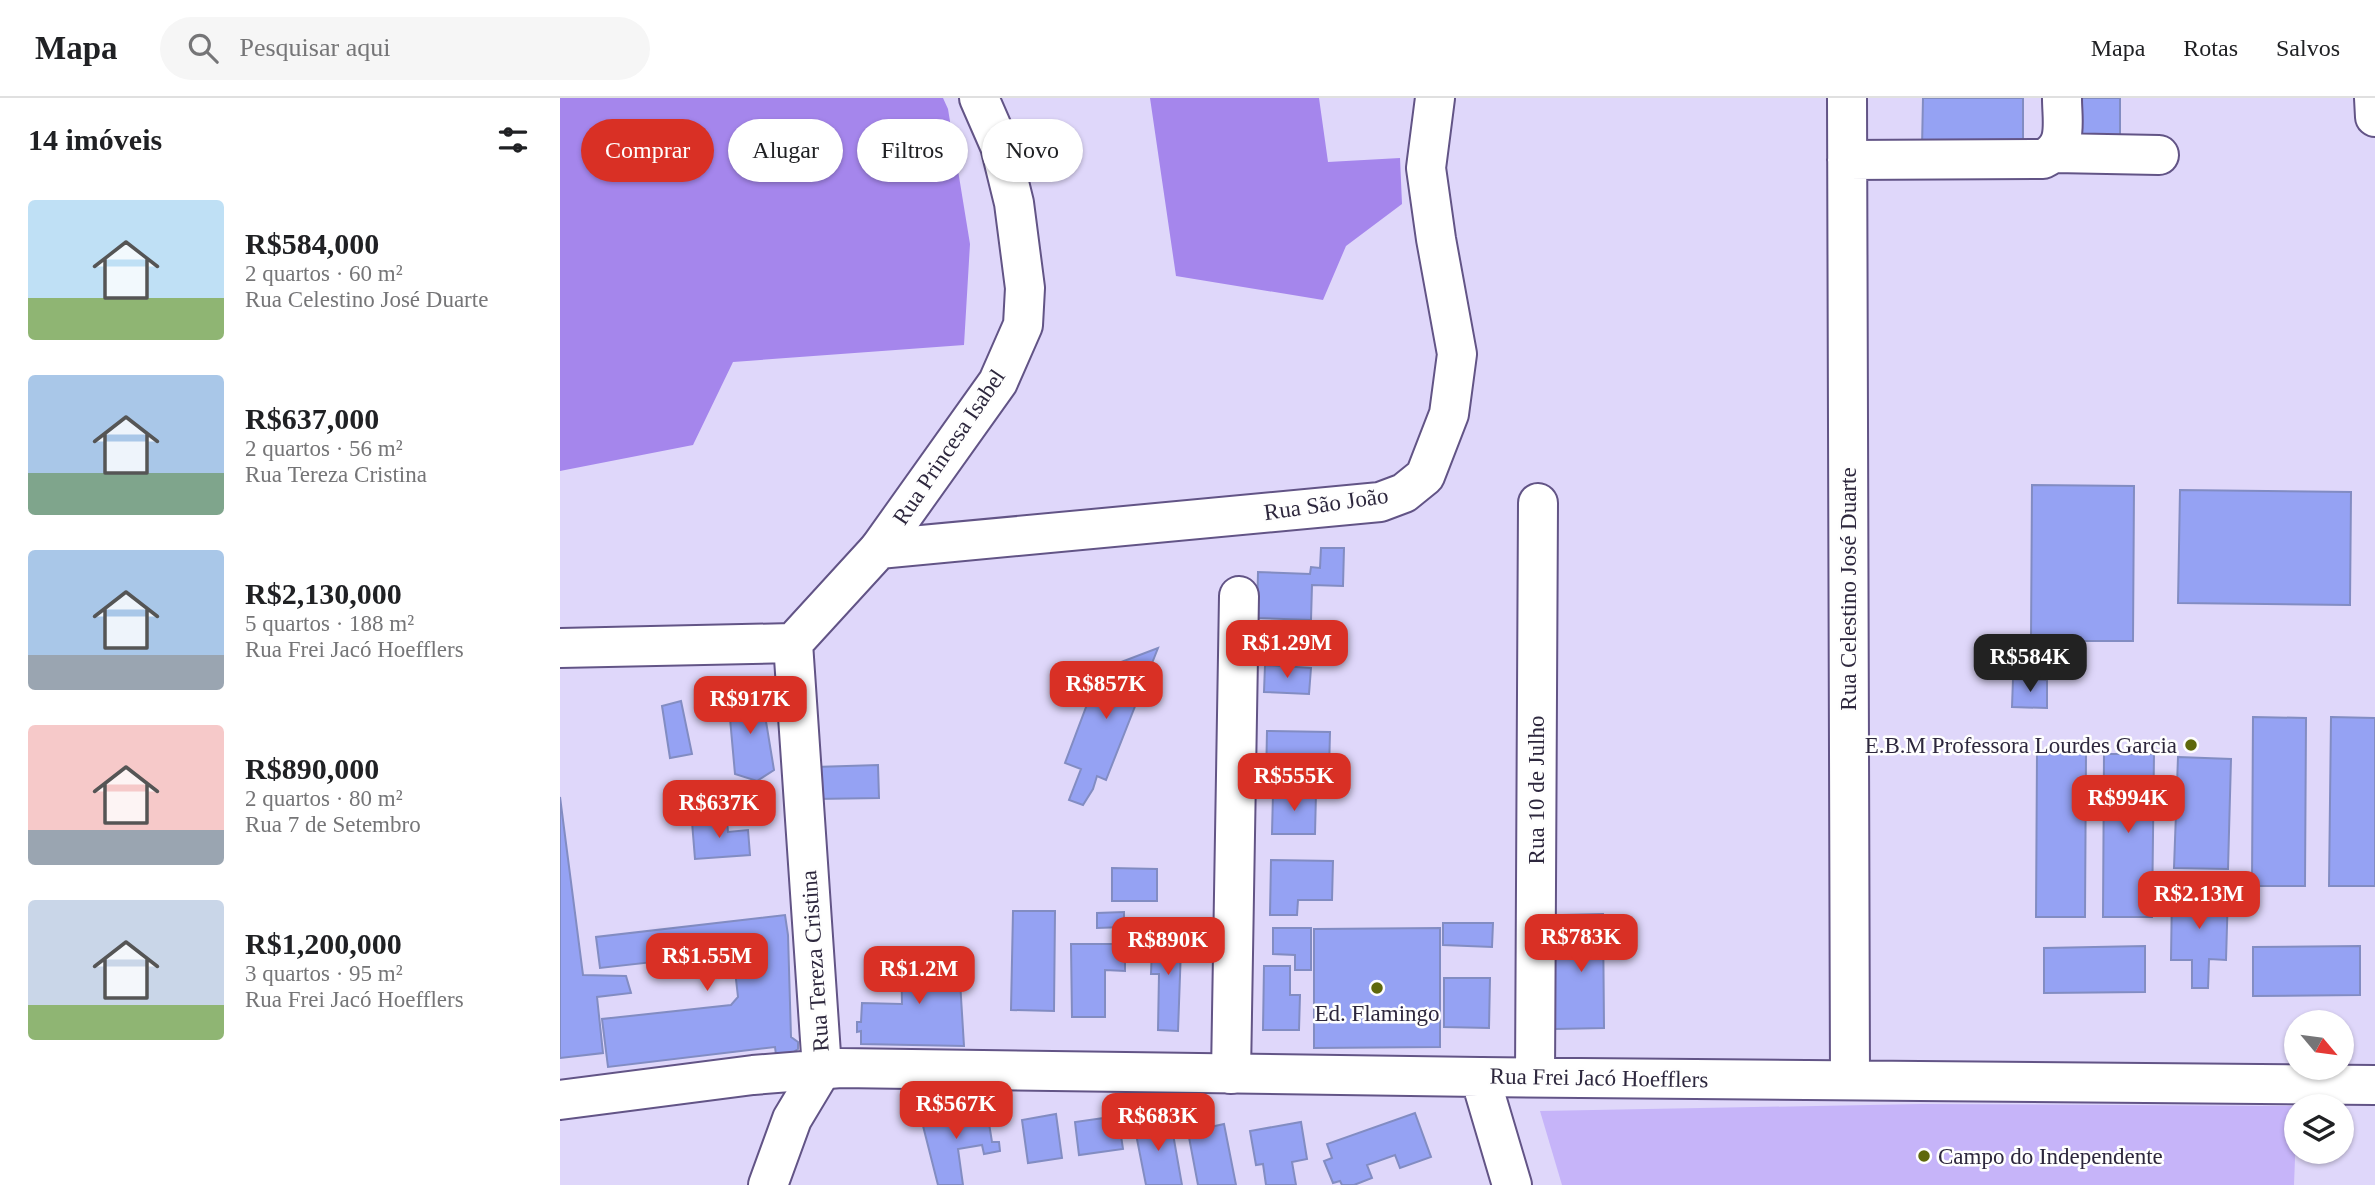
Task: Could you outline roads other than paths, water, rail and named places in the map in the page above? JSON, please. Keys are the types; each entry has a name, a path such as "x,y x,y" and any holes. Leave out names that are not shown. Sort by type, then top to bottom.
{"street":[{"name":"Rua Princesa Isabel","path":"793,643 879,549 998,382 1023,325 1025,288 1014,203 1000,146 979,98"},
{"name":"Rua São João","path":"879,549 1380,502 1404,493 1425,476 1449,414 1457,354 1426,168 1435,98"},
{"name":"Rua Celestino José Duarte","path":"1847,98 1850,1080"},
{"path":"2055,153 2062,141 2062,98"},
{"path":"2374,98 2375,117"},
{"path":"1847,160 2018,160 2043,159 2055,153 2159,155"},
{"name":"Rua 10 de Julho","path":"1535,1077 1538,503"},
{"path":"1231,1074 1239,596"},
{"path":"560,648 793,643"},
{"name":"Rua Tereza Cristina","path":"793,643 822,1069"},
{"path":"768,1185 792,1119 822,1069"},
{"name":"Rua Frei Jacó Hoefflers","path":"560,1100 753,1075 822,1069 2375,1084"},
{"path":"1480,1077 1512,1185"}],"place":[{"name":"E.B.M Professora Lourdes Garcia","path":"2191,745"},
{"name":"Ed. Flamingo","path":"1377,988"},
{"name":"Campo do Independente","path":"1924,1156"}]}
